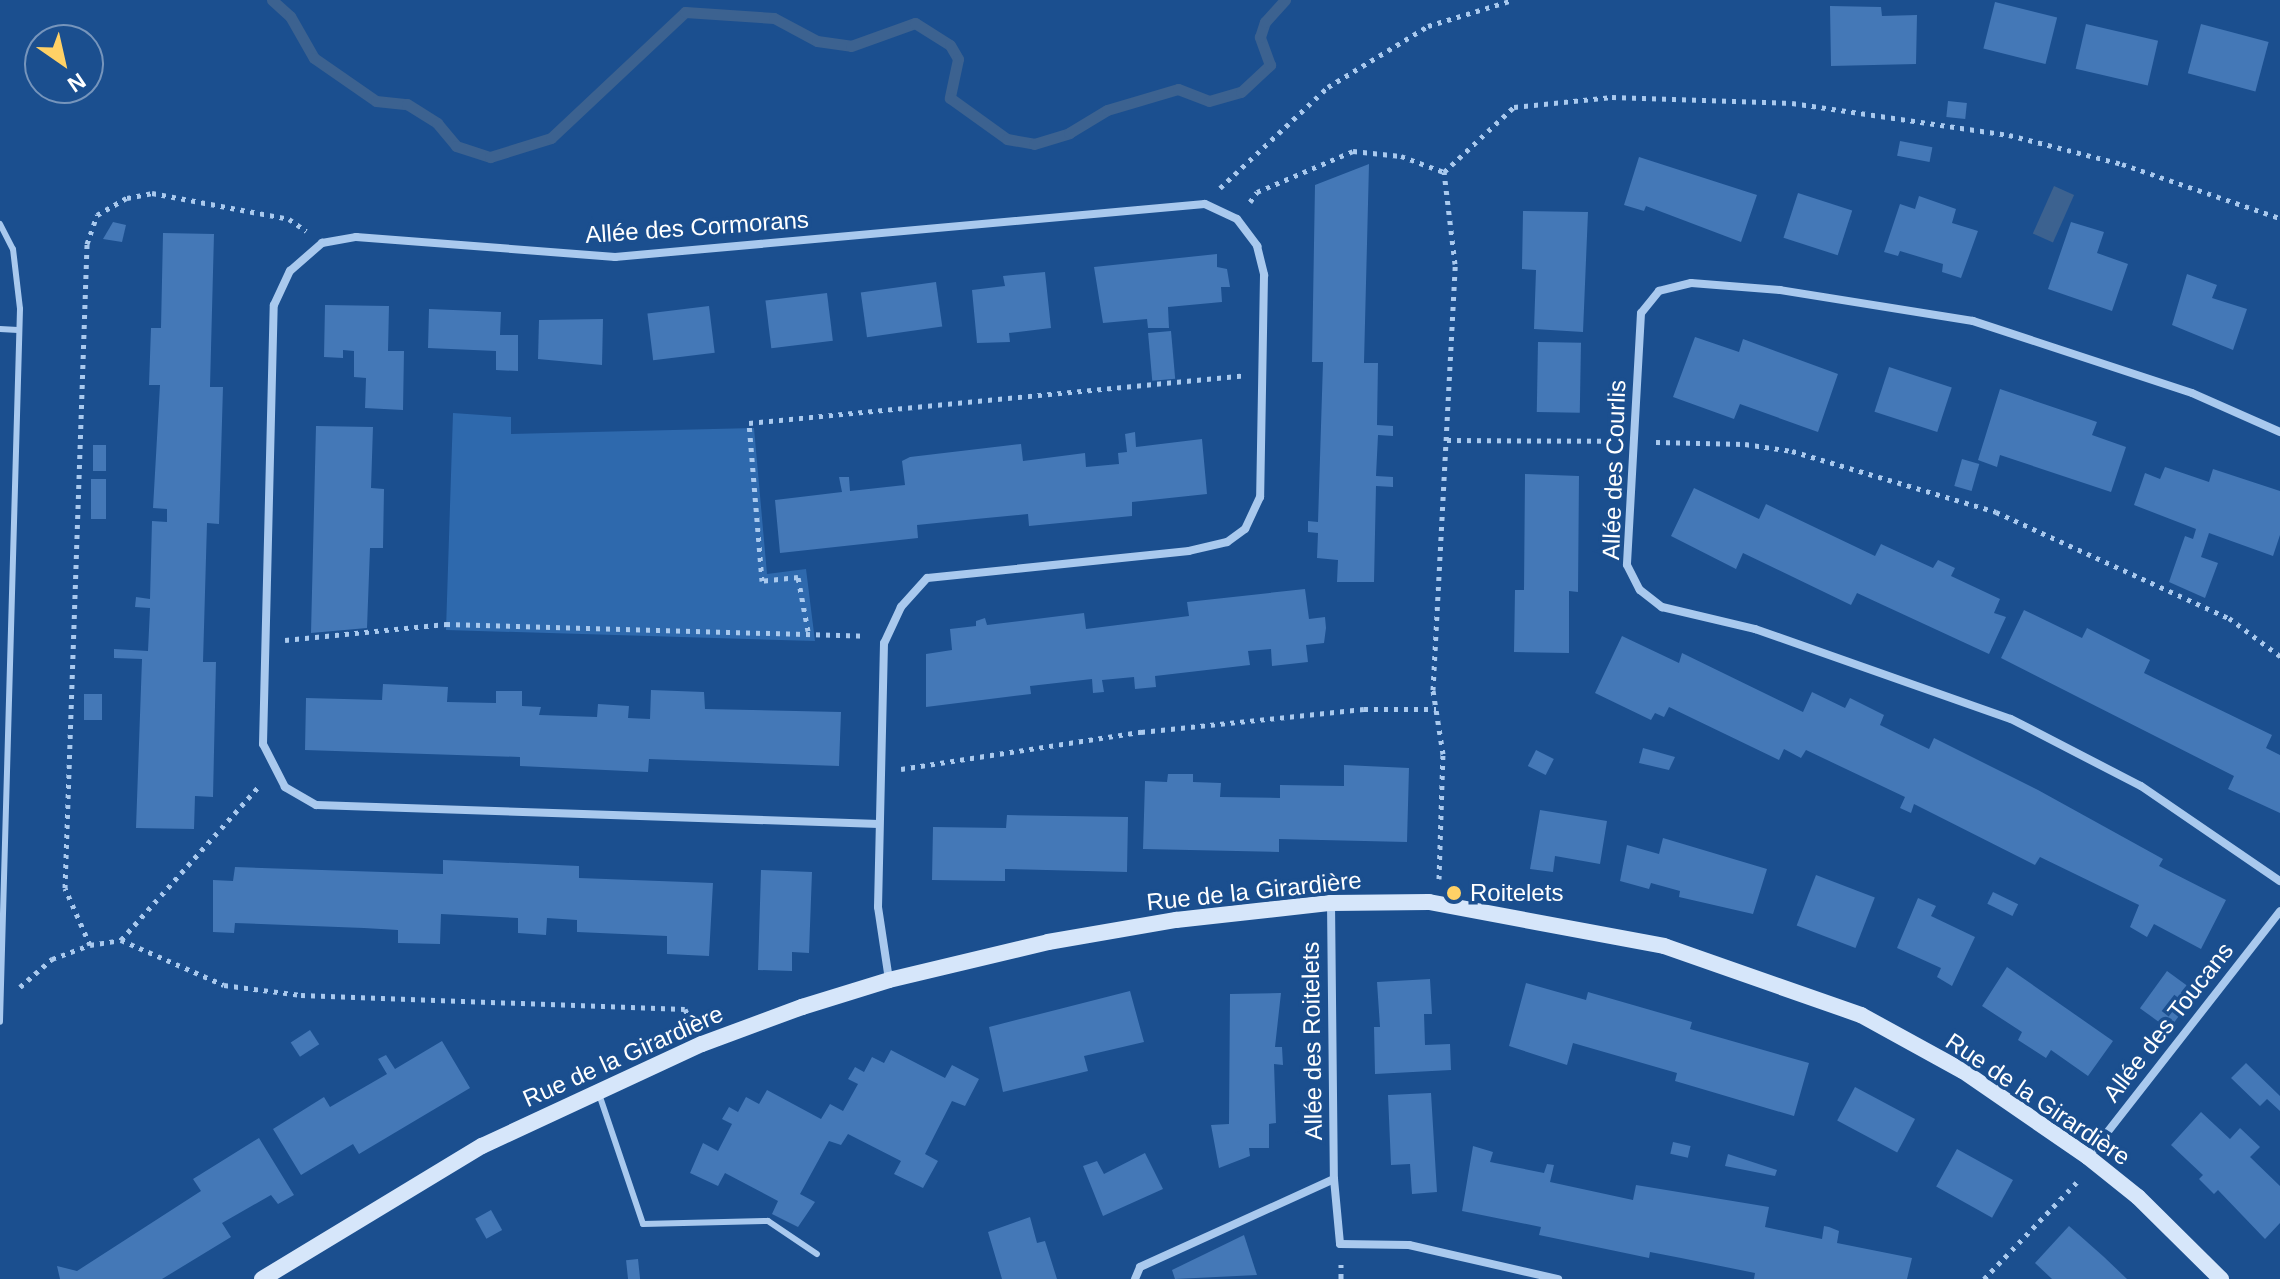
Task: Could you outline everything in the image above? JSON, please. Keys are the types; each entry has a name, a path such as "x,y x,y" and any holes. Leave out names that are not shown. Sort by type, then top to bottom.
{"street":[{"path":"889,980 878,907 880,772 887,638 901,607 927,578 1189,551 1227,542 1245,529 1260,497 1264,275 1257,246 1237,219 1205,204"},
{"name":"Allée des Cormorans","path":"322,243 356,237 615,257 1205,204"},
{"path":"322,243 290,271 274,305 263,744 285,787 316,805 879,824"},
{"name":"Allée des Courlis","path":"2280,432 2162,383 1973,321 1780,290 1691,283 1659,291 1641,313 1627,565 1640,590 1662,607 1755,629 2011,719 2141,786 2280,881"},
{"name":"Rue de la Girardière","path":"269,1277 482,1146 598,1090 702,1044 889,980 1162,922 1331,903 1429,902 1533,919 1664,946 1760,977 1861,1015 1938,1057 2091,1160 2138,1197 2221,1279"},
{"name":"Allée des Roitelets","path":"1331,903 1334,1179 1340,1244 1409,1245 1558,1279"},
{"name":"Allée des Toucans","path":"2091,1160 2280,911"},
{"path":"1135,1279 1140,1267 1334,1179"}],"lane":[{"path":"0,224 13,249 20,309 0,1022"},
{"path":"0,329 18,330"},
{"path":"0,677 12,678"},
{"path":"598,1090 643,1224 768,1221 817,1254"}],"path":[{"path":"1205,204 1328,87 1428,26 1513,0"},
{"path":"1237,219 1257,192 1353,151 1401,156 1444,172"},
{"path":"90,945 65,888 87,244 97,215 127,198 152,193 289,219 322,243"},
{"path":"808,631 798,577 762,581 749,423 1262,375"},
{"path":"1447,440 1745,444 1792,451 1981,507 2188,597 2229,618 2280,656"},
{"path":"264,640 446,624 808,631 887,638"},
{"path":"880,772 1141,732 1364,709 1436,709"},
{"path":"121,940 274,769"},
{"path":"1,1003 52,959 90,945 121,940 224,985 301,995 685,1009 702,1044"},
{"path":"1984,1279 2091,1160"}],"shaded area":[{"path":"2054,186 2074,195 2053,242 2033,234"},
{"path":"453,413 511,417 511,434 754,428 767,574 806,569 815,641 446,630"}],"building":[{"path":"1995,2 2057,17 2045,64 1983,49"},
{"path":"1830,6 1881,7 1882,16 1917,15 1916,64 1831,66"},
{"path":"2086,24 2158,41 2148,85 2076,69"},
{"path":"2201,24 2269,42 2255,91 2188,73"},
{"path":"1948,101 1967,103 1965,119 1946,117"},
{"path":"1900,141 1932,147 1930,162 1897,156"},
{"path":"1639,157 1757,195 1741,242 1646,206 1644,211 1624,205"},
{"path":"1369,164 1364,363 1378,363 1377,425 1393,426 1393,436 1378,435 1376,476 1393,477 1393,487 1376,486 1374,582 1337,582 1338,560 1317,558 1318,533 1308,532 1308,521 1318,522 1323,362 1312,362 1315,185"},
{"path":"1798,193 1852,211 1838,255 1783,238"},
{"path":"1919,196 1956,209 1952,223 1978,231 1961,278 1942,272 1943,264 1900,251 1898,256 1884,252 1900,204 1915,209"},
{"path":"1523,211 1588,212 1583,332 1534,329 1536,270 1522,269"},
{"path":"113,222 126,225 122,242 103,239"},
{"path":"2071,222 2104,232 2097,253 2128,264 2112,311 2048,289"},
{"path":"163,233 214,234 210,387 223,387 219,524 207,523 203,662 216,662 213,797 195,796 194,829 136,828 142,659 114,658 114,649 148,651 150,608 135,607 136,597 150,599 152,521 167,522 167,509 153,508 160,385 149,385 151,328 161,328"},
{"path":"1217,254 1217,267 1227,269 1230,287 1221,287 1222,302 1168,307 1169,328 1148,328 1147,319 1103,323 1094,267"},
{"path":"1045,272 1051,328 1009,333 1010,342 977,343 972,290 1005,286 1003,276"},
{"path":"2187,274 2217,285 2212,298 2247,309 2233,350 2172,325"},
{"path":"936,282 942,327 867,337 861,293"},
{"path":"827,293 833,341 771,348 765,301"},
{"path":"325,305 389,306 388,351 404,351 403,410 365,408 366,378 354,377 354,351 343,350 343,358 324,357"},
{"path":"709,306 715,353 653,360 647,314"},
{"path":"429,309 501,312 500,335 518,335 518,371 496,370 496,351 428,348"},
{"path":"603,319 602,365 538,359 539,320"},
{"path":"1171,331 1175,379 1152,381 1148,333"},
{"path":"1695,337 1739,352 1743,339 1838,374 1818,432 1740,404 1734,419 1673,397"},
{"path":"1538,342 1581,343 1580,413 1537,412"},
{"path":"1889,367 1952,387 1937,432 1874,412"},
{"path":"2000,389 2097,422 2092,435 2126,447 2111,492 2000,455 1997,467 1978,460"},
{"path":"316,426 373,427 371,488 384,489 383,548 370,548 367,628 311,633"},
{"path":"1135,432 1136,447 1202,439 1207,494 1132,502 1132,516 1029,526 1028,514 917,525 918,538 780,553 775,500 842,492 839,477 849,477 850,491 905,485 902,461 910,457 1021,444 1023,461 1085,453 1086,467 1119,464 1118,453 1127,452 1125,434"},
{"path":"93,445 106,445 106,471 93,471"},
{"path":"1962,459 1979,464 1972,491 1954,486"},
{"path":"2165,467 2209,482 2213,469 2280,491 2280,535 2273,556 2209,533 2201,557 2218,563 2205,598 2169,582 2185,536 2193,539 2196,529 2134,505 2145,473 2160,479"},
{"path":"1525,474 1579,476 1578,592 1569,591 1569,653 1514,652 1515,590 1524,590"},
{"path":"91,479 106,479 106,519 91,519"},
{"path":"1694,488 1759,519 1766,504 1875,556 1881,544 1933,568 1938,560 1955,568 1951,576 2000,599 1994,613 2006,617 1989,654 1857,593 1851,605 1743,553 1736,569 1671,536"},
{"path":"1305,589 1309,619 1325,617 1326,628 1324,643 1306,645 1308,662 1272,666 1271,649 1248,651 1250,665 1155,676 1156,687 1135,689 1134,677 1102,680 1104,692 1093,693 1092,679 1030,686 1031,694 926,707 926,654 952,650 950,629 976,626 976,621 985,618 987,625 1084,613 1086,629 1189,616 1187,602"},
{"path":"2024,610 2082,638 2087,628 2150,660 2144,673 2272,735 2266,748 2280,755 2280,813 2228,789 2234,776 2001,658"},
{"path":"1622,636 1679,663 1682,653 1803,712 1812,692 1845,708 1850,698 1884,715 1880,725 1929,749 1934,738 2038,790 2163,859 2159,866 2226,900 2201,949 2154,924 2147,937 2130,927 2139,905 2040,857 2035,865 1914,804 1911,813 1900,808 1905,797 1806,750 1801,758 1784,749 1779,760 1669,707 1664,717 1655,713 1651,720 1595,693"},
{"path":"383,684 448,687 447,702 496,703 496,691 522,691 522,706 541,707 539,715 597,717 598,704 629,706 628,718 650,719 651,690 704,692 705,709 841,712 839,766 649,759 648,772 520,766 520,757 305,750 306,698 382,700"},
{"path":"84,694 102,694 102,720 84,720"},
{"path":"1643,748 1675,757 1669,770 1639,763"},
{"path":"1536,750 1554,759 1546,775 1528,766"},
{"path":"1344,765 1409,768 1407,842 1279,839 1279,852 1143,849 1145,781 1167,782 1168,774 1193,774 1193,782 1221,783 1220,797 1280,798 1280,785 1344,786"},
{"path":"1540,810 1607,821 1600,864 1555,856 1553,872 1530,869"},
{"path":"1007,815 1128,817 1127,872 1005,869 1005,881 932,880 933,827 1006,828"},
{"path":"1663,838 1767,869 1753,914 1679,897 1680,891 1651,883 1649,889 1620,881 1627,845 1659,854"},
{"path":"443,860 579,866 579,878 713,883 709,956 667,954 667,936 577,932 577,920 547,918 546,935 518,933 518,918 441,914 440,944 398,943 398,930 364,928 235,923 234,933 213,932 213,880 233,881 235,867 443,874"},
{"path":"761,870 812,872 809,953 792,952 792,971 758,970"},
{"path":"1816,875 1875,898 1855,948 1797,925"},
{"path":"1993,892 2018,904 2012,916 1987,904"},
{"path":"1918,898 1936,906 1931,916 1975,937 1952,986 1937,977 1941,968 1897,948"},
{"path":"2007,967 2113,1041 2088,1076 2051,1050 2046,1058 2018,1040 2022,1032 1982,1006"},
{"path":"2167,971 2196,992 2169,1029 2140,1008"},
{"path":"1430,979 1432,1014 1424,1014 1425,1045 1450,1044 1451,1070 1375,1074 1374,1027 1380,1027 1377,982"},
{"path":"1526,983 1586,1000 1588,992 1692,1022 1690,1029 1809,1063 1794,1116 1675,1081 1677,1073 1573,1043 1567,1065 1509,1046"},
{"path":"1130,991 1144,1042 1084,1056 1088,1071 1003,1092 989,1027"},
{"path":"1281,993 1275,1047 1282,1047 1283,1065 1274,1064 1276,1123 1269,1124 1269,1148 1249,1148 1250,1156 1219,1168 1211,1125 1229,1124 1230,994"},
{"path":"310,1030 319,1044 300,1057 291,1043"},
{"path":"442,1041 470,1088 359,1154 353,1144 301,1175 273,1129 324,1097 330,1107 387,1074 378,1059 386,1055 395,1069"},
{"path":"891,1050 945,1078 952,1065 979,1079 965,1106 952,1101 925,1154 938,1161 923,1188 894,1174 901,1161 848,1134 841,1145 829,1141 800,1194 815,1202 798,1227 772,1214 778,1201 725,1173 718,1186 690,1173 703,1143 718,1151 732,1124 722,1119 729,1107 738,1112 746,1097 759,1104 767,1090 821,1119 830,1104 843,1111 858,1084 848,1079 855,1067 864,1072 872,1057 884,1063"},
{"path":"2246,1063 2280,1096 2280,1111 2267,1099 2260,1106 2231,1078"},
{"path":"1855,1087 1915,1119 1897,1152 1837,1121"},
{"path":"1431,1093 1437,1192 1412,1194 1410,1164 1391,1165 1388,1095"},
{"path":"2201,1112 2230,1139 2240,1128 2260,1147 2250,1157 2280,1186 2280,1223 2265,1239 2218,1190 2214,1194 2199,1179 2203,1175 2171,1145"},
{"path":"259,1138 294,1195 278,1204 271,1195 222,1223 231,1237 162,1279 60,1279 57,1266 77,1271 201,1191 193,1179"},
{"path":"1673,1142 1691,1146 1688,1158 1670,1154"},
{"path":"1473,1146 1493,1152 1490,1162 1544,1173 1547,1164 1554,1165 1550,1182 1633,1200 1636,1185 1769,1207 1765,1227 1822,1239 1824,1226 1829,1227 1839,1231 1837,1243 1912,1258 1907,1279 1754,1279 1755,1273 1650,1252 1649,1258 1539,1235 1541,1227 1462,1211"},
{"path":"1957,1149 2013,1180 1992,1218 1936,1187"},
{"path":"1145,1153 1163,1189 1103,1216 1083,1166 1097,1161 1104,1174"},
{"path":"1728,1154 1777,1170 1775,1176 1725,1166"},
{"path":"491,1210 502,1230 486,1239 475,1219"},
{"path":"1030,1217 1037,1243 1045,1241 1057,1279 1002,1279 988,1232"},
{"path":"2069,1226 2127,1279 2052,1279 2035,1263"},
{"path":"1244,1235 1257,1275 1175,1279 1172,1270"},
{"path":"638,1259 640,1279 628,1279 626,1260"}],"waterway":[{"path":"272,0 290,16 314,58 376,101 407,104 437,123 456,146 490,157 551,138 685,12 774,18 817,41 851,46 915,23 950,45 958,59 950,98 1007,139 1034,144 1069,133 1107,110 1178,89 1209,101 1241,92 1270,65 1260,37 1265,22 1285,0"}],"place":[{"name":"Roitelets","path":"1454,893"}]}
